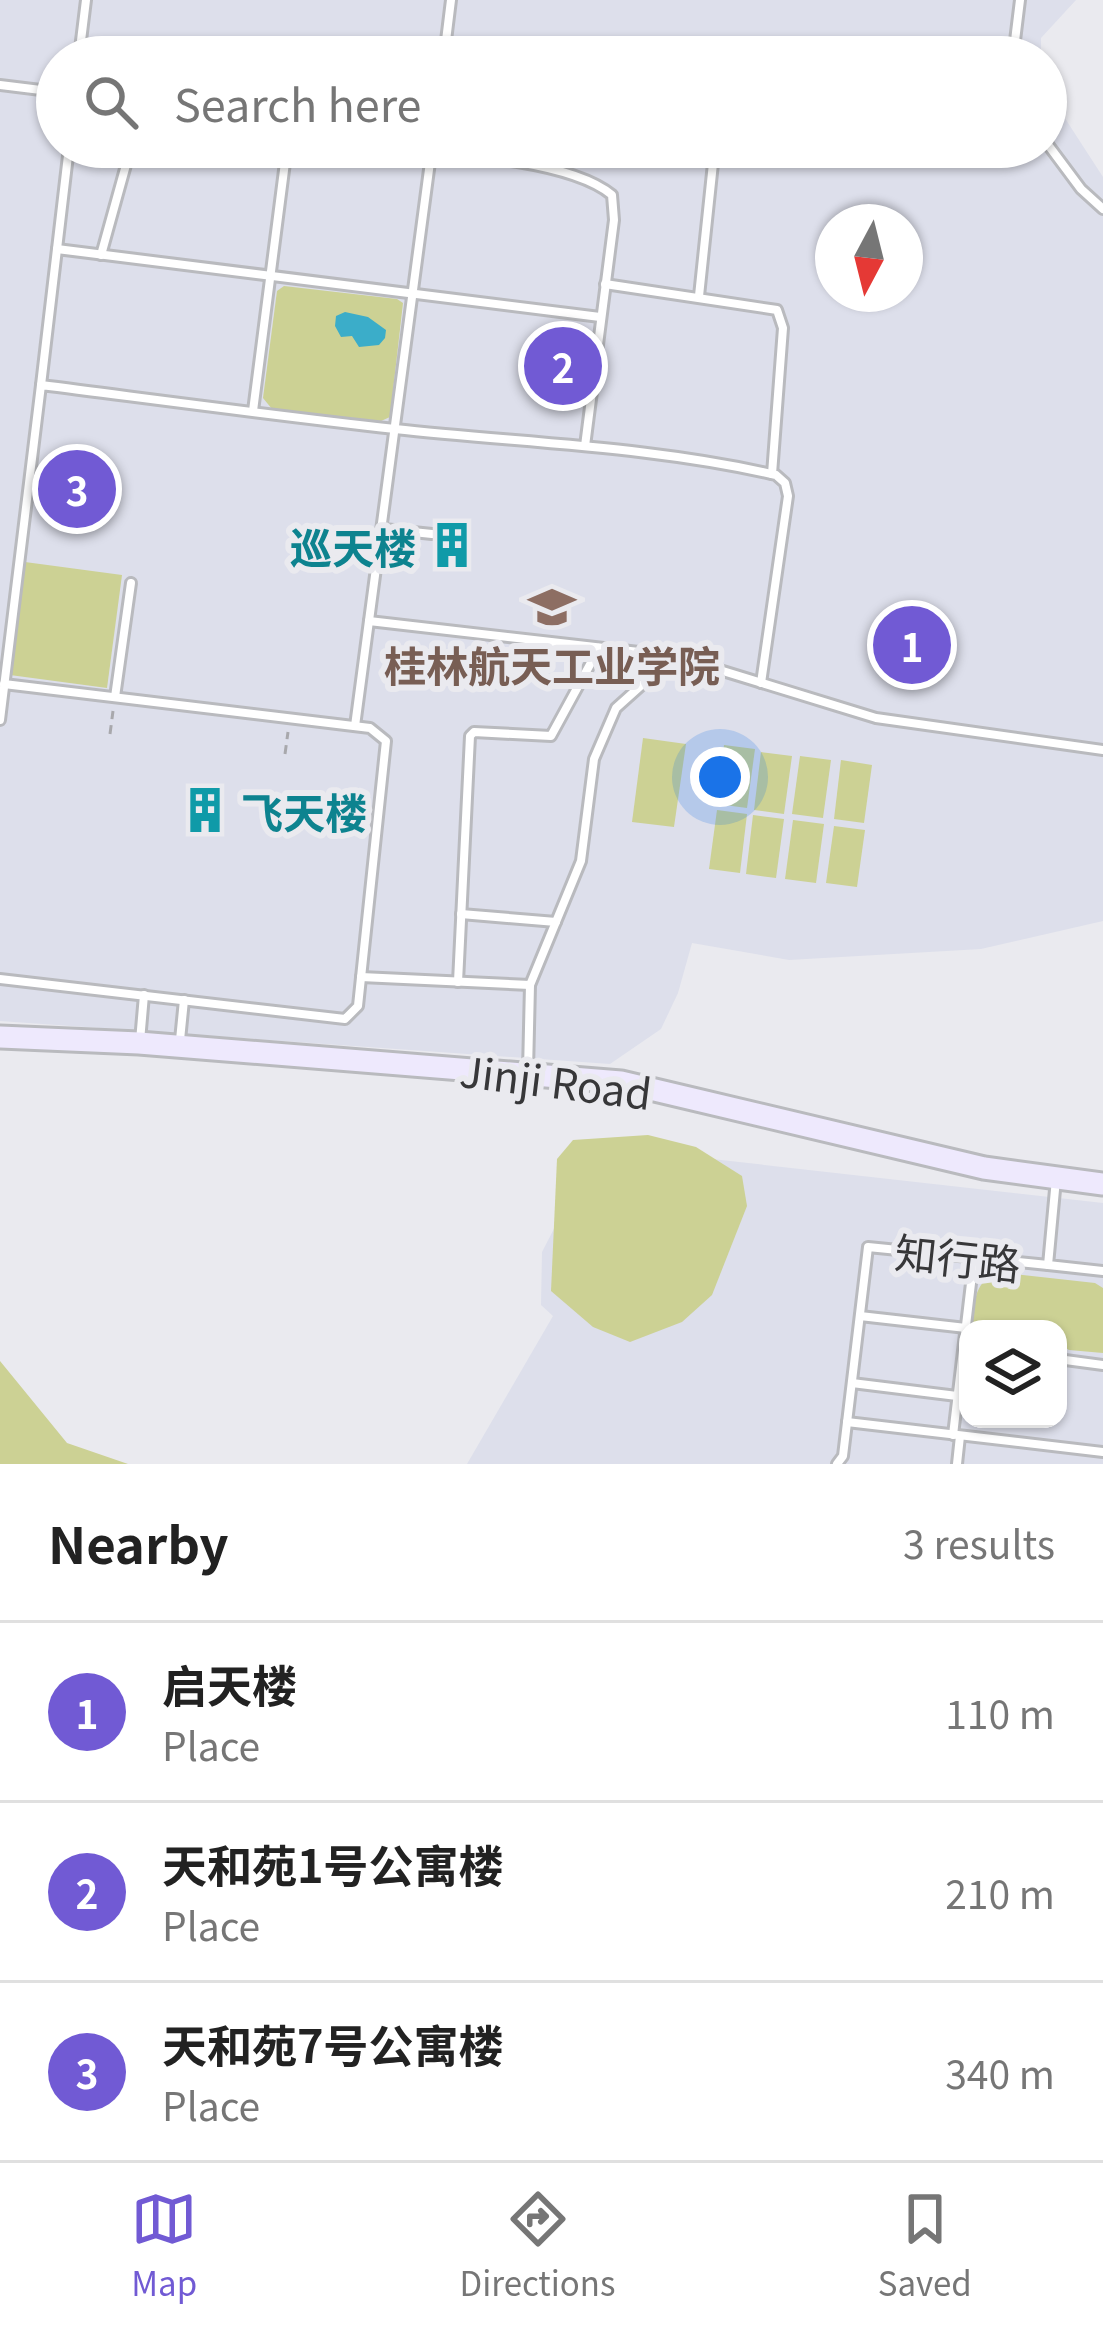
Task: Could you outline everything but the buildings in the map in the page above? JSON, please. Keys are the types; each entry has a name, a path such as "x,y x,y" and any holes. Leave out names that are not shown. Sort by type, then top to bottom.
{"main road":[{"name":"Jinji Road","path":"0,1037 140,1043 620,1082 985,1168 1103,1184"}],"lane":[{"path":"82,36 86,0"},
{"path":"447,36 451,0"},
{"path":"1016,36 1020,0"},
{"path":"0,85 36,89"},
{"path":"0,720 67,168"},
{"path":"101,255 125,168"},
{"path":"253,411 284,168"},
{"path":"355,726 429,168"},
{"path":"547,168 610,192 615,208 584,446"},
{"path":"700,296 713,168"},
{"path":"1065,168 1103,209"},
{"path":"57,249 600,317"},
{"path":"604,284 777,310 782,319 772,474"},
{"path":"41,385 397,430 701,460 772,474 785,484 788,496 761,683"},
{"path":"384,529 431,534"},
{"path":"115,697 131,583"},
{"path":"369,621 674,656 876,718 1103,750"},
{"path":"458,982 470,736 474,732 551,736 598,648"},
{"path":"528,1072 530,986 581,861 592,768 610,717 674,656"},
{"path":"0,979 144,995 165,993 184,1000 344,1019 357,1010 386,741 370,728 4,684"},
{"path":"461,914 556,922"},
{"path":"361,976 530,986"},
{"path":"140,1043 144,995"},
{"path":"180,1046 184,1000"},
{"name":"知行路","path":"1048,1265 1056,1179"},
{"name":"知行路","path":"860,1316 868,1246 1103,1271"},
{"path":"967,1320 974,1258"},
{"path":"837,1464 843,1456 860,1316 959,1327"},
{"path":"1067,1360 1103,1365"},
{"path":"852,1383 957,1396"},
{"path":"957,1464 959,1385"},
{"path":"847,1422 1103,1453"}],"path":[{"path":"110,734 115,697"},
{"path":"285,754 290,718"}],"shaded area":[{"name":"桂林航天工业学院","path":"0,0 1076,0 1043,36 36,36 36,168 1067,168 1067,121 1103,177 1103,921 981,949 789,960 692,943 678,993 661,1029 610,1064 0,1021"},
{"path":"694,1157 1103,1203 1103,1464 467,1464 553,1316 541,1305 542,1252 573,1192"}],"green space":[{"path":"284,286 403,303 390,417 381,421 272,409 263,398 277,291"},
{"path":"25,562 122,575 107,688 10,675"},
{"path":"643,738 686,744 674,827 632,822"},
{"path":"724,745 755,749 747,808 717,804"},
{"path":"761,752 792,756 784,814 754,810"},
{"path":"800,756 831,760 823,818 792,814"},
{"path":"841,760 872,765 864,823 834,819"},
{"path":"717,810 747,814 740,873 709,869"},
{"path":"753,815 784,819 776,878 746,874"},
{"path":"793,820 824,824 816,883 785,879"},
{"path":"834,826 865,830 857,887 826,883"},
{"path":"648,1135 696,1147 742,1176 747,1206 712,1295 682,1322 630,1342 593,1327 551,1291 557,1159 573,1140"},
{"path":"997,1272 1095,1283 1103,1288 1103,1353 1067,1349 1067,1320 973,1320 979,1289"},
{"path":"0,1361 67,1443 128,1464 0,1464"}],"water":[{"path":"345,312 368,317 386,330 385,338 379,345 359,347 352,336 341,337 336,316"}],"place":[{"name":"天和苑1号公寓楼","path":"563,366"},
{"name":"天和苑7号公寓楼","path":"77,489"},
{"name":"巡天楼","path":"452,545"},
{"name":"桂林航天工业学院","path":"552,607"},
{"name":"启天楼","path":"912,645"},
{"name":"飞天楼","path":"205,810"}]}
